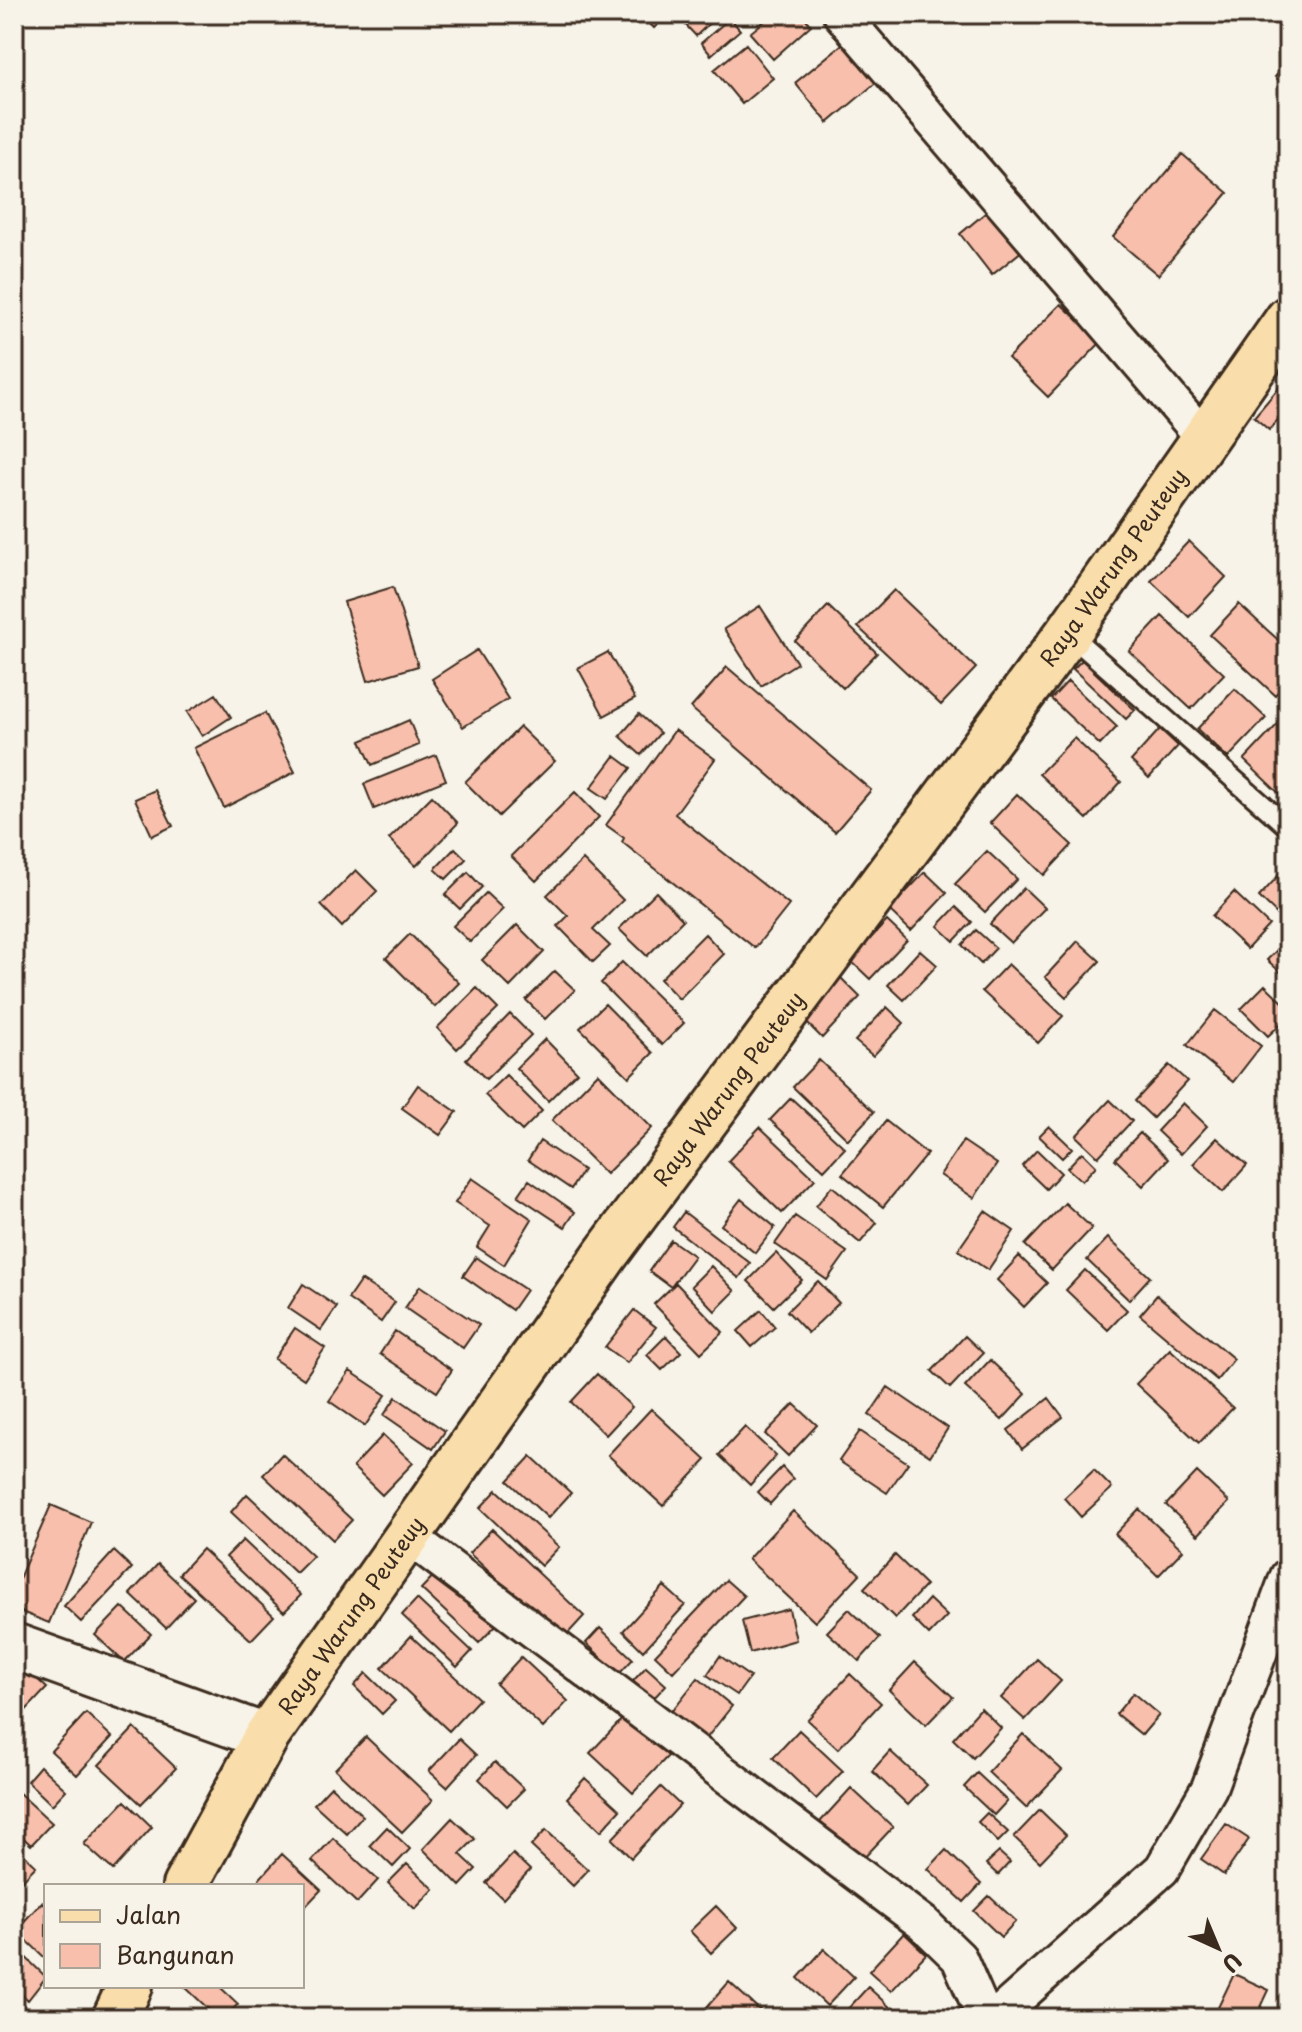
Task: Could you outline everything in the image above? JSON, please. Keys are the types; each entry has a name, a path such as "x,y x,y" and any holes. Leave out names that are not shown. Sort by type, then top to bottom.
{"main road":[{"name":"Raya Warung Peuteuy","path":"186,1884 266,1737 616,1242 1068,633 1288,319"},
{"path":"14,1646 266,1737"},
{"path":"115,2018 129,1988"}],"street":[{"path":"841,14 1214,422"},
{"path":"408,1536 924,1924 959,1958 985,2018"},
{"path":"995,2018 1162,1869 1209,1788 1288,1576"}],"lane":[{"path":"1068,633 1288,827"}],"building":[{"path":"640,14 669,14 654,28"},
{"path":"689,14 719,14 696,36 682,21"},
{"path":"773,14 802,14 811,25 773,59 750,33"},
{"path":"730,18 740,30 711,55 701,43"},
{"path":"845,42 878,81 828,123 795,83"},
{"path":"746,44 773,78 742,104 714,70"},
{"path":"1288,63 1288,88 1275,77"},
{"path":"1182,154 1228,193 1158,275 1113,237"},
{"path":"990,209 1023,250 992,275 960,234"},
{"path":"1061,304 1101,342 1048,397 1008,358"},
{"path":"1287,378 1288,408 1269,430 1254,417"},
{"path":"1189,541 1226,577 1189,617 1151,581"},
{"path":"393,587 418,666 368,681 344,602"},
{"path":"894,590 976,668 941,705 858,627"},
{"path":"1239,604 1288,649 1288,681 1275,695 1210,635"},
{"path":"760,606 797,663 761,686 724,629"},
{"path":"828,606 877,653 843,688 795,641"},
{"path":"1162,616 1224,674 1191,709 1129,651"},
{"path":"477,650 508,699 463,727 432,679"},
{"path":"608,652 635,699 604,716 578,668"},
{"path":"1082,660 1135,710 1126,719 1073,669"},
{"path":"727,667 871,790 835,832 691,708"},
{"path":"1068,681 1117,727 1100,745 1051,699"},
{"path":"1235,689 1266,718 1228,758 1197,729"},
{"path":"216,694 231,717 202,736 187,712"},
{"path":"265,713 295,772 224,808 194,748"},
{"path":"639,714 660,733 641,755 620,736"},
{"path":"409,720 419,745 372,765 361,741"},
{"path":"1277,725 1288,736 1288,802 1244,760"},
{"path":"520,727 555,761 499,816 465,782"},
{"path":"1160,729 1178,746 1149,778 1131,761"},
{"path":"675,730 715,759 675,814 789,905 755,948 622,842 624,838 606,825"},
{"path":"1074,738 1121,782 1087,819 1039,774"},
{"path":"436,755 446,780 374,809 364,784"},
{"path":"615,756 631,768 607,799 591,788"},
{"path":"155,790 173,826 152,836 135,799"},
{"path":"575,792 599,817 536,881 511,856"},
{"path":"1017,794 1072,845 1044,875 990,823"},
{"path":"432,796 458,823 416,866 389,839"},
{"path":"455,848 466,859 446,879 435,869"},
{"path":"987,851 1017,879 985,912 955,884"},
{"path":"583,860 623,900 593,930 610,946 593,962 558,926 568,916 547,895"},
{"path":"1288,865 1288,925 1259,897"},
{"path":"356,870 377,891 342,927 321,905"},
{"path":"468,872 482,887 460,909 445,895"},
{"path":"925,872 947,893 911,931 889,910"},
{"path":"1024,888 1045,908 1011,943 990,924"},
{"path":"656,892 683,920 647,956 619,929"},
{"path":"1234,892 1269,925 1247,949 1212,916"},
{"path":"486,893 503,909 470,942 453,926"},
{"path":"956,907 972,922 954,941 938,926"},
{"path":"887,921 907,940 870,979 850,960"},
{"path":"517,925 544,952 510,987 482,960"},
{"path":"976,930 996,948 981,964 962,945"},
{"path":"410,934 459,983 435,1007 386,958"},
{"path":"705,934 724,954 679,999 660,979"},
{"path":"1078,941 1100,961 1066,997 1045,977"},
{"path":"1285,942 1288,944 1288,979 1267,960"},
{"path":"920,950 937,965 904,1000 888,985"},
{"path":"622,962 684,1023 662,1045 601,983"},
{"path":"1008,964 1063,1016 1038,1043 982,991"},
{"path":"555,971 575,990 545,1019 526,1000"},
{"path":"839,976 860,997 822,1038 801,1017"},
{"path":"1265,985 1288,1007 1288,1017 1268,1036 1241,1009"},
{"path":"477,988 498,1009 457,1049 437,1028"},
{"path":"605,1004 653,1053 629,1077 580,1028"},
{"path":"887,1007 904,1023 873,1056 855,1041"},
{"path":"1215,1010 1261,1046 1233,1082 1187,1045"},
{"path":"510,1014 531,1035 486,1079 466,1059"},
{"path":"545,1039 577,1072 548,1101 516,1068"},
{"path":"819,1060 874,1112 848,1140 793,1087"},
{"path":"1169,1065 1187,1081 1153,1118 1135,1101"},
{"path":"598,1073 652,1128 606,1174 552,1120"},
{"path":"506,1075 542,1111 522,1131 485,1095"},
{"path":"418,1085 457,1112 440,1135 402,1108"},
{"path":"791,1098 845,1148 824,1170 770,1120"},
{"path":"1110,1100 1132,1121 1098,1157 1076,1136"},
{"path":"1183,1103 1207,1126 1181,1154 1157,1131"},
{"path":"886,1121 927,1154 883,1207 842,1174"},
{"path":"1049,1126 1072,1148 1062,1158 1039,1136"},
{"path":"760,1127 815,1179 782,1213 728,1161"},
{"path":"1140,1133 1168,1159 1143,1186 1115,1159"},
{"path":"1217,1138 1247,1165 1223,1192 1193,1164"},
{"path":"540,1141 583,1170 571,1189 528,1160"},
{"path":"963,1141 997,1164 974,1198 940,1175"},
{"path":"1037,1150 1061,1173 1046,1189 1022,1166"},
{"path":"1082,1152 1096,1166 1082,1181 1067,1168"},
{"path":"472,1178 532,1219 504,1265 477,1247 490,1226 455,1203"},
{"path":"529,1180 575,1212 565,1227 518,1196"},
{"path":"832,1186 877,1223 860,1243 816,1206"},
{"path":"741,1199 775,1227 755,1253 721,1225"},
{"path":"1065,1203 1092,1228 1052,1270 1025,1245"},
{"path":"985,1211 1014,1231 988,1270 958,1250"},
{"path":"684,1212 750,1263 739,1278 673,1227"},
{"path":"795,1216 847,1252 827,1280 775,1244"},
{"path":"1108,1238 1150,1277 1129,1300 1087,1260"},
{"path":"671,1240 694,1256 671,1287 649,1271"},
{"path":"776,1253 802,1280 774,1307 748,1281"},
{"path":"1019,1256 1047,1283 1024,1307 997,1280"},
{"path":"476,1257 526,1290 512,1310 463,1276"},
{"path":"711,1266 735,1291 715,1311 691,1286"},
{"path":"1085,1270 1127,1310 1108,1330 1066,1290"},
{"path":"361,1280 395,1302 381,1322 348,1299"},
{"path":"818,1281 839,1303 808,1333 787,1311"},
{"path":"676,1283 723,1332 701,1353 654,1304"},
{"path":"303,1284 337,1307 321,1330 288,1308"},
{"path":"420,1286 479,1325 463,1348 405,1308"},
{"path":"1157,1295 1234,1359 1217,1380 1140,1315"},
{"path":"634,1310 656,1327 627,1363 605,1347"},
{"path":"761,1310 775,1327 752,1347 738,1331"},
{"path":"295,1328 325,1348 304,1379 274,1359"},
{"path":"395,1331 452,1370 437,1392 380,1354"},
{"path":"666,1336 681,1352 662,1370 647,1355"},
{"path":"965,1336 983,1353 950,1388 932,1371"},
{"path":"1170,1349 1233,1408 1199,1443 1136,1384"},
{"path":"990,1360 1026,1394 1002,1420 965,1387"},
{"path":"350,1371 386,1395 365,1426 329,1401"},
{"path":"597,1374 632,1407 606,1435 571,1402"},
{"path":"888,1387 948,1428 930,1456 869,1415"},
{"path":"396,1397 445,1431 433,1449 384,1415"},
{"path":"1049,1398 1063,1417 1022,1449 1008,1430"},
{"path":"794,1404 817,1425 788,1456 765,1434"},
{"path":"651,1409 706,1460 663,1506 608,1455"},
{"path":"745,1427 776,1456 750,1485 719,1455"},
{"path":"860,1431 908,1463 887,1493 839,1461"},
{"path":"383,1435 413,1463 382,1495 353,1467"},
{"path":"282,1454 352,1520 333,1540 263,1475"},
{"path":"531,1456 571,1493 548,1518 508,1481"},
{"path":"782,1467 793,1479 770,1504 758,1492"},
{"path":"1094,1470 1112,1488 1081,1517 1064,1498"},
{"path":"1197,1472 1229,1502 1198,1535 1166,1505"},
{"path":"497,1490 559,1547 541,1566 480,1508"},
{"path":"247,1494 313,1556 296,1573 231,1512"},
{"path":"51,1505 91,1522 49,1623 14,1609 14,1590"},
{"path":"1139,1509 1183,1550 1158,1576 1115,1534"},
{"path":"793,1511 860,1574 815,1622 748,1559"},
{"path":"492,1529 584,1616 562,1640 469,1553"},
{"path":"243,1540 301,1595 284,1612 226,1557"},
{"path":"202,1549 274,1616 251,1640 179,1574"},
{"path":"114,1551 132,1568 81,1622 64,1606"},
{"path":"895,1555 926,1585 895,1618 864,1588"},
{"path":"158,1564 194,1598 166,1628 130,1594"},
{"path":"439,1570 497,1624 479,1643 421,1589"},
{"path":"726,1580 744,1596 673,1672 655,1655"},
{"path":"664,1586 685,1605 643,1651 623,1631"},
{"path":"417,1599 472,1651 457,1667 402,1615"},
{"path":"929,1599 947,1616 929,1635 912,1618"},
{"path":"122,1607 151,1634 124,1662 95,1635"},
{"path":"789,1609 796,1640 750,1653 742,1621"},
{"path":"849,1609 880,1638 859,1661 827,1632"},
{"path":"600,1628 633,1659 619,1674 586,1643"},
{"path":"411,1636 479,1699 449,1731 382,1668"},
{"path":"720,1656 750,1677 737,1695 707,1675"},
{"path":"521,1657 568,1701 543,1728 496,1684"},
{"path":"1037,1659 1061,1681 1025,1720 1001,1698"},
{"path":"915,1662 953,1697 926,1725 889,1690"},
{"path":"646,1667 666,1685 652,1700 633,1681"},
{"path":"27,1670 47,1688 14,1723 14,1684"},
{"path":"366,1673 395,1701 382,1714 354,1686"},
{"path":"850,1674 881,1703 838,1749 807,1720"},
{"path":"698,1678 732,1706 705,1740 671,1712"},
{"path":"1133,1693 1159,1715 1142,1735 1116,1714"},
{"path":"981,1708 1001,1728 973,1758 953,1739"},
{"path":"86,1713 112,1737 77,1775 51,1751"},
{"path":"626,1715 668,1756 633,1793 590,1753"},
{"path":"134,1728 176,1768 141,1804 99,1765"},
{"path":"799,1730 843,1771 816,1799 773,1758"},
{"path":"1023,1734 1062,1770 1026,1808 988,1772"},
{"path":"366,1737 433,1800 402,1832 335,1769"},
{"path":"459,1739 476,1755 447,1787 429,1771"},
{"path":"890,1751 927,1785 908,1805 872,1771"},
{"path":"495,1762 524,1789 507,1806 479,1779"},
{"path":"40,1766 66,1790 52,1805 27,1781"},
{"path":"977,1773 1007,1801 994,1815 964,1787"},
{"path":"585,1778 620,1810 601,1831 567,1798"},
{"path":"331,1786 363,1816 347,1834 314,1804"},
{"path":"661,1787 680,1805 631,1858 612,1839"},
{"path":"851,1788 893,1827 861,1861 820,1822"},
{"path":"18,1792 52,1823 31,1845 14,1829 14,1796"},
{"path":"125,1801 152,1827 113,1870 84,1844"},
{"path":"1040,1810 1066,1835 1040,1862 1014,1837"},
{"path":"987,1813 1008,1832 998,1842 978,1822"},
{"path":"452,1818 475,1839 460,1854 476,1869 460,1886 423,1849"},
{"path":"1226,1824 1249,1839 1224,1875 1201,1859"},
{"path":"387,1827 410,1849 393,1867 370,1845"},
{"path":"546,1830 588,1870 573,1886 531,1846"},
{"path":"333,1838 378,1880 357,1903 312,1861"},
{"path":"14,1845 36,1866 17,1886 14,1884"},
{"path":"946,1850 981,1884 964,1902 928,1869"},
{"path":"999,1852 1010,1862 998,1875 986,1864"},
{"path":"282,1854 321,1890 304,1908 304,1884 255,1884"},
{"path":"513,1854 530,1870 503,1899 486,1883"},
{"path":"407,1864 434,1889 415,1909 388,1883"},
{"path":"989,1896 1016,1921 1001,1937 974,1911"},
{"path":"42,1902 44,1957 16,1930"},
{"path":"716,1906 737,1928 711,1953 690,1931"},
{"path":"904,1933 926,1954 891,1991 869,1971"},
{"path":"14,1946 44,1975 44,1980 28,2000 14,1987"},
{"path":"824,1949 854,1977 827,2006 798,1978"},
{"path":"1234,1974 1269,1990 1256,2018 1213,2018"},
{"path":"729,1982 764,2014 761,2018 717,2018 706,2008"},
{"path":"868,1987 893,2010 885,2018 852,2018 845,2012"},
{"path":"186,1988 221,1988 238,2004 225,2018 218,2018"}]}
